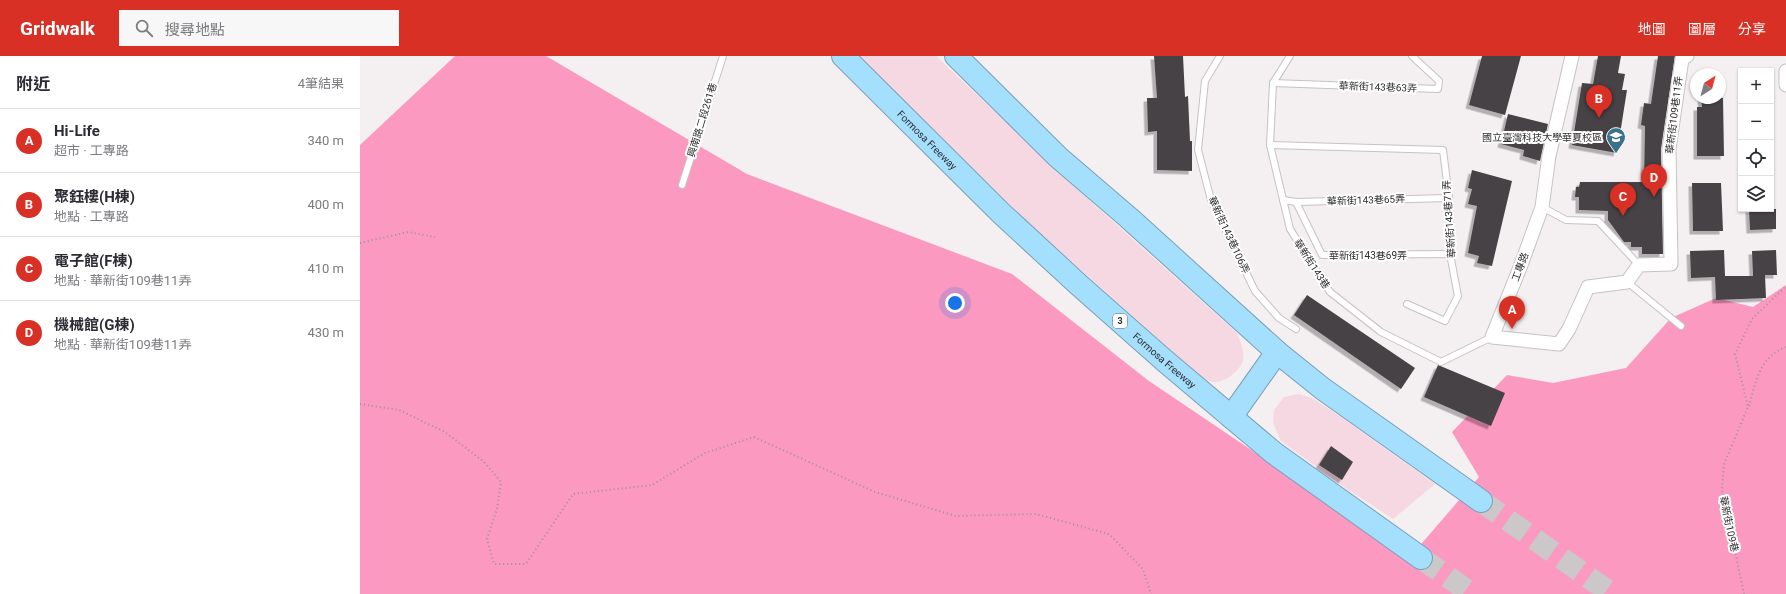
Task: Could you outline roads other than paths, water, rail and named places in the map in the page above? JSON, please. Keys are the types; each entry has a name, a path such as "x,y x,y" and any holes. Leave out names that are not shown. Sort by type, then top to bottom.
{"highway":[{"name":"Formosa Freeway","path":"843,56 1013,224 1084,290 1274,453 1421,558"},
{"path":"956,56 1058,157 1129,218 1277,352 1323,389 1481,501"},
{"path":"1231,417 1239,409 1277,352"}],"street":[{"name":"工專路","path":"1492,337 1542,208 1549,156 1572,56"},
{"name":"華新街109巷11弄","path":"1639,265 1671,264 1669,149 1682,59 1687,56"},
{"path":"1492,337 1559,344 1569,329 1588,287 1627,282 1639,265"}],"lane":[{"name":"興南路二段261巷","path":"682,184 723,56"},
{"name":"華新街143巷106弄","path":"1220,56 1205,81 1198,150 1211,200 1255,291 1279,318 1296,329"},
{"name":"華新街143巷","path":"1290,56 1274,83 1270,145 1290,229 1330,292 1381,332 1441,362 1492,337"},
{"name":"華新街143巷63弄","path":"1274,83 1438,89 1439,81 1412,56"},
{"name":"華新街143巷71弄","path":"1270,145 1443,150 1449,198 1450,254 1458,296 1445,321 1407,304"},
{"name":"華新街143巷65弄","path":"1283,200 1296,202 1449,198"},
{"name":"華新街143巷69弄","path":"1296,202 1322,255 1450,254"},
{"path":"1542,208 1566,220 1598,221 1639,265"},
{"path":"1627,282 1681,326"}],"tunnel":[{"path":"1481,501 1612,594"},
{"path":"1421,558 1472,594"}],"place":[{"name":"聚鈺樓(H棟)","path":"1599,118"},
{"name":"國立臺灣科技大學華夏校區","path":"1616,154"},
{"name":"機械館(G棟)","path":"1654,197"},
{"name":"電子館(F棟)","path":"1623,216"},
{"name":"Hi-Life","path":"1512,329"}]}
